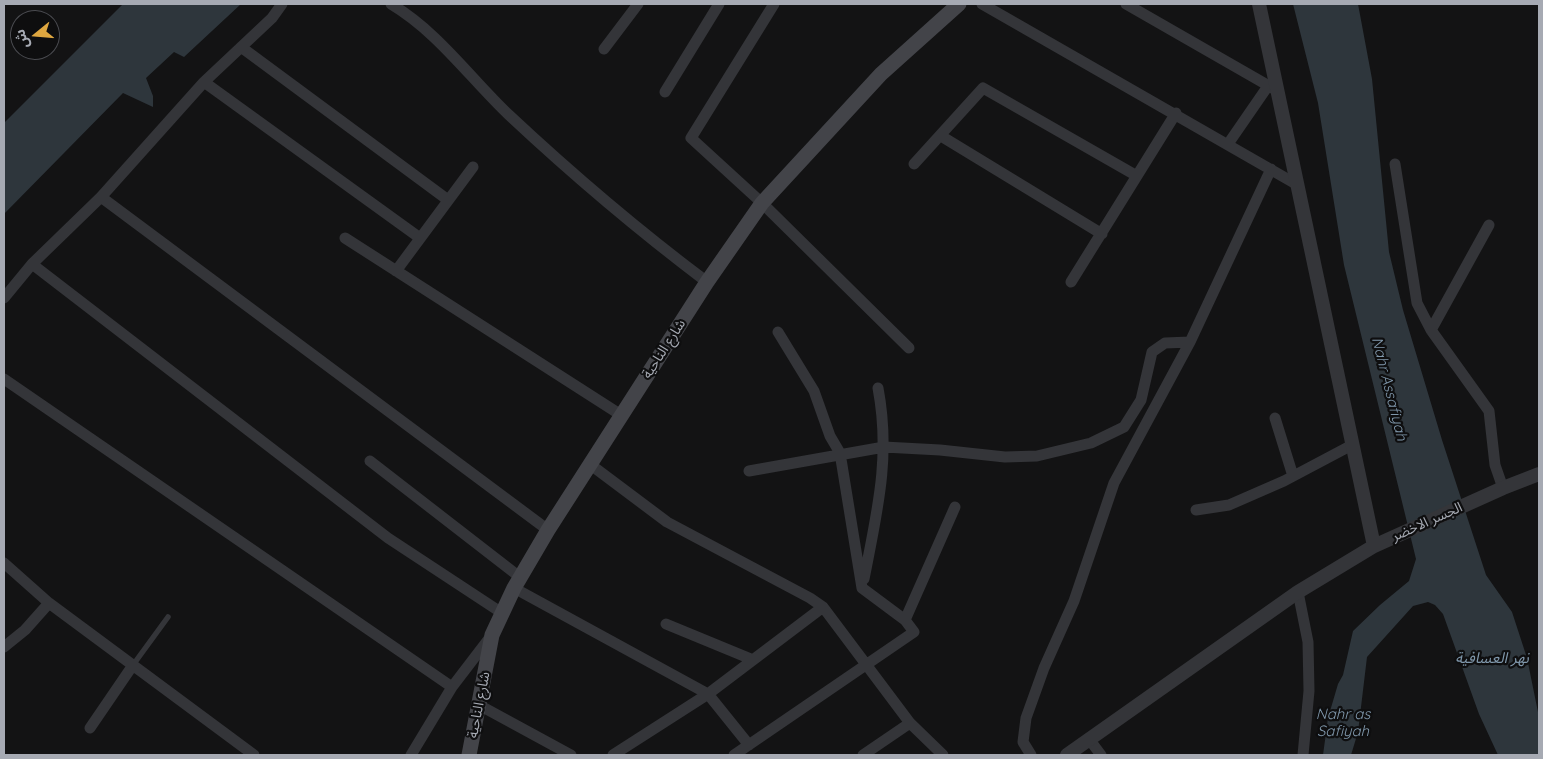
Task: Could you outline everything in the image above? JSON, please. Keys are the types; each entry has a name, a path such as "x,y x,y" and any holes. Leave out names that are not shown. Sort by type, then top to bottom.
{"main road":[{"name":"شارع الناحية","path":"469,755 492,635 517,583 548,530 707,282 762,203 881,74 959,4"}],"street":[{"path":"4,298 32,264 101,197 204,82 241,48 282,4"},
{"path":"391,4 413,17 460,62 508,114 647,237 707,282"},
{"path":"604,49 638,4"},
{"path":"665,92 719,4"},
{"path":"774,4 691,138 762,203 909,348"},
{"path":"982,4 1176,113 1296,184"},
{"path":"1126,4 1272,88"},
{"path":"1259,4 1272,88 1296,184 1374,546"},
{"path":"241,48 448,200"},
{"path":"204,82 420,238"},
{"path":"914,164 982,88 1137,176"},
{"path":"1228,144 1272,88"},
{"path":"1071,282 1176,113"},
{"path":"941,136 1102,234"},
{"path":"1395,164 1417,303 1431,330 1489,411 1495,465 1503,488"},
{"path":"396,271 473,167"},
{"path":"1031,755 1023,742 1026,718 1044,668 1074,601 1114,483 1190,342 1271,169"},
{"path":"101,197 548,530"},
{"path":"1431,330 1489,225"},
{"path":"345,238 621,416"},
{"path":"32,264 388,538 502,613"},
{"path":"734,755 866,667 914,632 905,620 862,588 840,453 830,436 814,391 778,332"},
{"path":"749,471 840,453 884,447 940,450 1005,457 1037,456 1091,443 1124,427 1141,400 1152,352 1165,343 1190,342"},
{"path":"4,379 452,687"},
{"path":"862,588 883,482 882,408 878,388"},
{"path":"1275,418 1293,476"},
{"path":"1196,510 1229,505 1293,476 1352,445"},
{"path":"370,461 517,583 708,694 749,745"},
{"path":"591,465 667,522 810,598 823,607 866,667 910,723 943,755"},
{"name":"الجسر الاخضر","path":"1067,755 1298,592 1374,546 1479,498 1539,474"},
{"path":"905,620 955,507"},
{"path":"4,563 49,602 254,755"},
{"path":"1298,592 1308,642 1309,692 1303,755"},
{"path":"4,647 25,630 49,602"},
{"path":"613,755 708,694 751,659 823,607"},
{"path":"666,624 751,659"},
{"path":"411,755 452,687 492,635"},
{"path":"90,728 133,665"},
{"path":"479,705 571,755"},
{"path":"863,755 910,723"},
{"path":"1089,740 1101,755"}],"lane":[{"path":"133,665 168,617"}],"water":[{"path":"123,4 241,4 184,57 174,52 146,78 153,96 153,107 123,93 4,214 4,123"},
{"name":"نهر العسافية","path":"1293,4 1358,4 1372,79 1389,252 1403,310 1442,440 1486,575 1512,612 1527,658 1539,717 1539,755 1498,755 1479,714 1443,614 1435,605 1428,602 1413,606 1367,657 1358,732 1351,755 1323,755 1328,718 1338,684 1343,675 1353,631 1409,581 1416,559 1344,265 1318,103"}],"water label":[{"name":"Nahr Assafiyah","path":"1389,389"},
{"name":"Nahr as Safiyah","path":"1343,722"}]}
